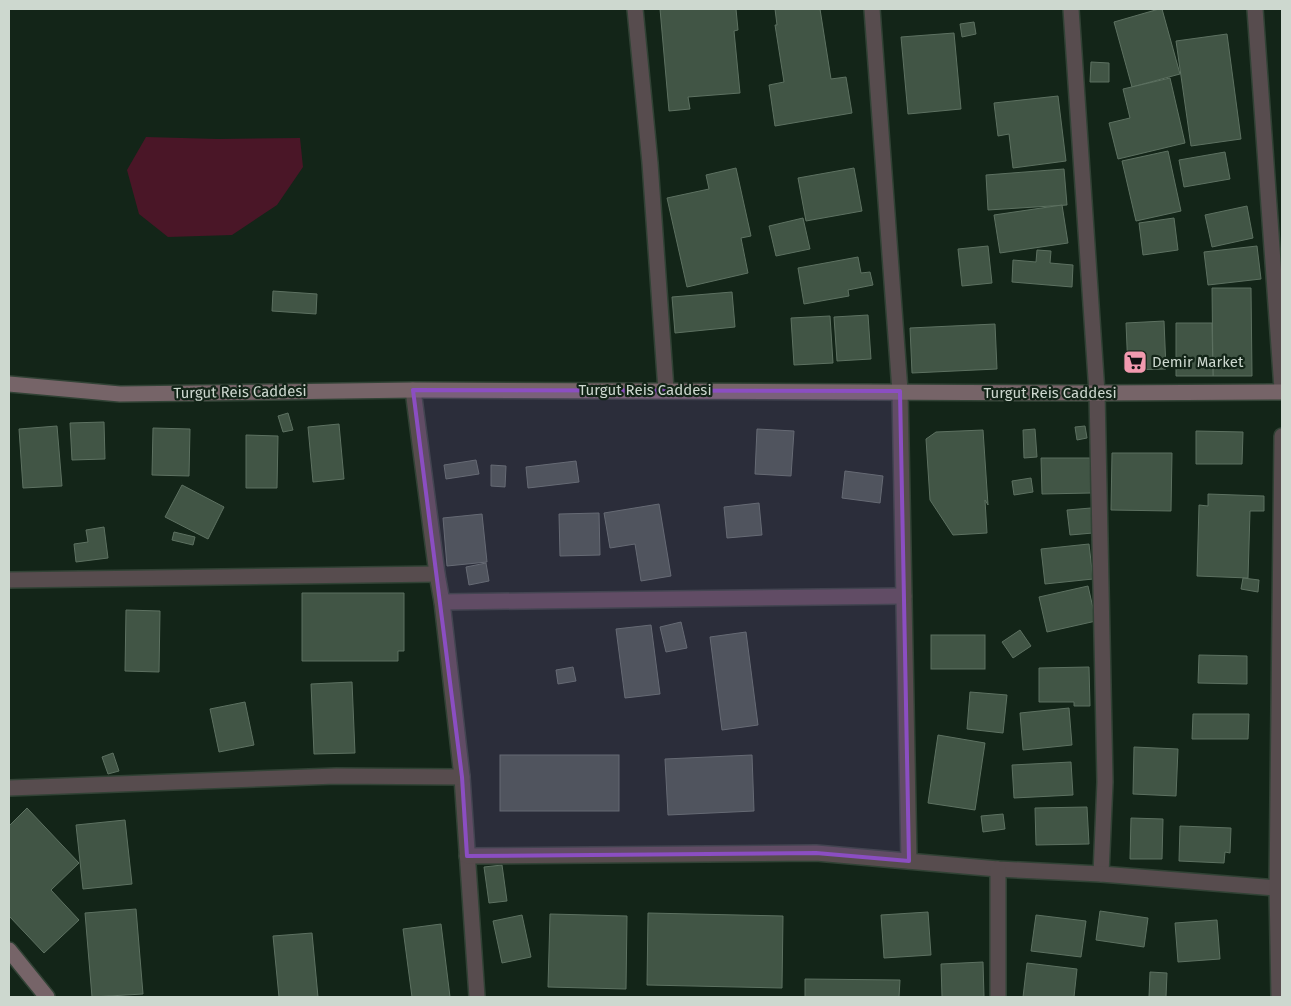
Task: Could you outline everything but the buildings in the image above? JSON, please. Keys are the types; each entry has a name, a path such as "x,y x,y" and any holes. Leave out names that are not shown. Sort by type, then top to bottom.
{"street":[{"path":"635,9 650,163 666,390"},
{"path":"872,9 900,391 909,861"},
{"path":"1071,9 1097,393 1105,782 1101,874"},
{"path":"1255,9 1282,391"},
{"name":"Turgut Reis Caddesi","path":"9,384 120,394 413,390 1097,393 1282,391"},
{"path":"413,390 442,602 462,776 476,997"},
{"path":"1278,997 1277,888 1282,436"},
{"path":"9,580 437,574"},
{"path":"442,602 904,596"},
{"path":"9,788 336,776 462,776"},
{"path":"467,856 816,852 998,869 1101,874 1277,888"},
{"path":"998,869 998,997"},
{"path":"9,950 47,997"}],"highlighted area":[{"path":"413,390 900,391 909,861 816,853 467,856 462,777"}],"shaded area":[{"path":"146,137 218,139 300,138 303,167 277,205 232,235 168,237 139,214 127,170"}],"place":[{"name":"Demir Market","path":"1135,362"}]}
